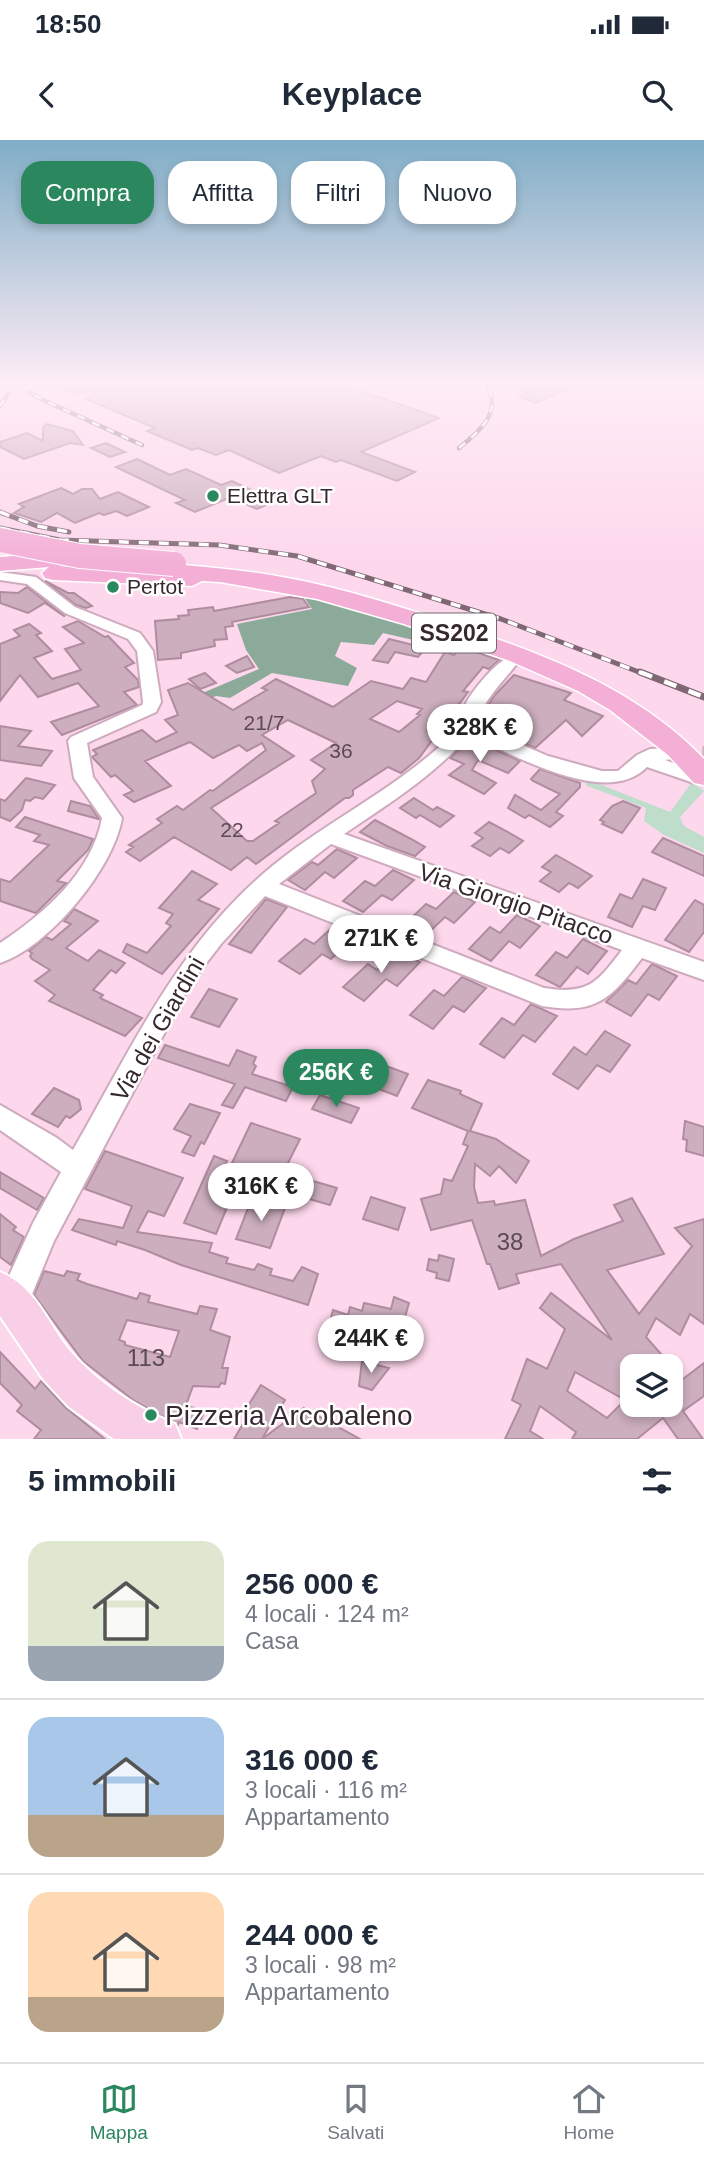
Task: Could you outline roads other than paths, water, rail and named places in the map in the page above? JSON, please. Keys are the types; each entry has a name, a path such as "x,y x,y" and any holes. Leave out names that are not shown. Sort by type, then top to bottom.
{"highway":[{"name":"SS202","path":"0,540 70,555 169,571 246,571 309,582 374,598 464,627 522,647 600,681 670,727 701,770"},
{"name":"SS202","path":"0,548 76,562 272,582 337,596 515,653 578,681 623,706 701,770"},
{"path":"0,564 129,557 248,563 350,586 464,627"},
{"path":"0,575 33,572 169,571"}],"main road":[{"path":"7,1295 68,1379 99,1407 131,1427 160,1439"}],"street":[{"path":"0,575 31,580 70,610 134,636 145,652 152,702 150,708 139,714 77,741 79,762 85,778 112,818 109,843 57,908 23,940 0,954"},
{"name":"Via dei Giardini","path":"7,1295 183,977 213,937 262,886 422,771 466,727 473,706 486,687 510,662"},
{"path":"466,727 590,775 619,777 629,773 650,755 673,754"},
{"path":"644,759 701,770"},
{"name":"Via Giorgio Pitacco","path":"328,836 704,971"},
{"path":"262,886 542,997 567,1003 586,999 602,991 638,946"},
{"path":"0,1116 48,1146 77,1169"}],"tunnel":[{"path":"674,754 704,755"}],"railway":[{"path":"459,448 463,445"},
{"path":"4,514 0,512 37,526 69,532"},
{"path":"0,528 60,540 219,545 297,556 501,619 644,674"},
{"path":"640,672 704,697"}],"place":[{"name":"Elettra GLT","path":"213,496"},
{"name":"Pertot","path":"113,587"},
{"name":"Pizzeria Arcobaleno","path":"151,1415"}]}
